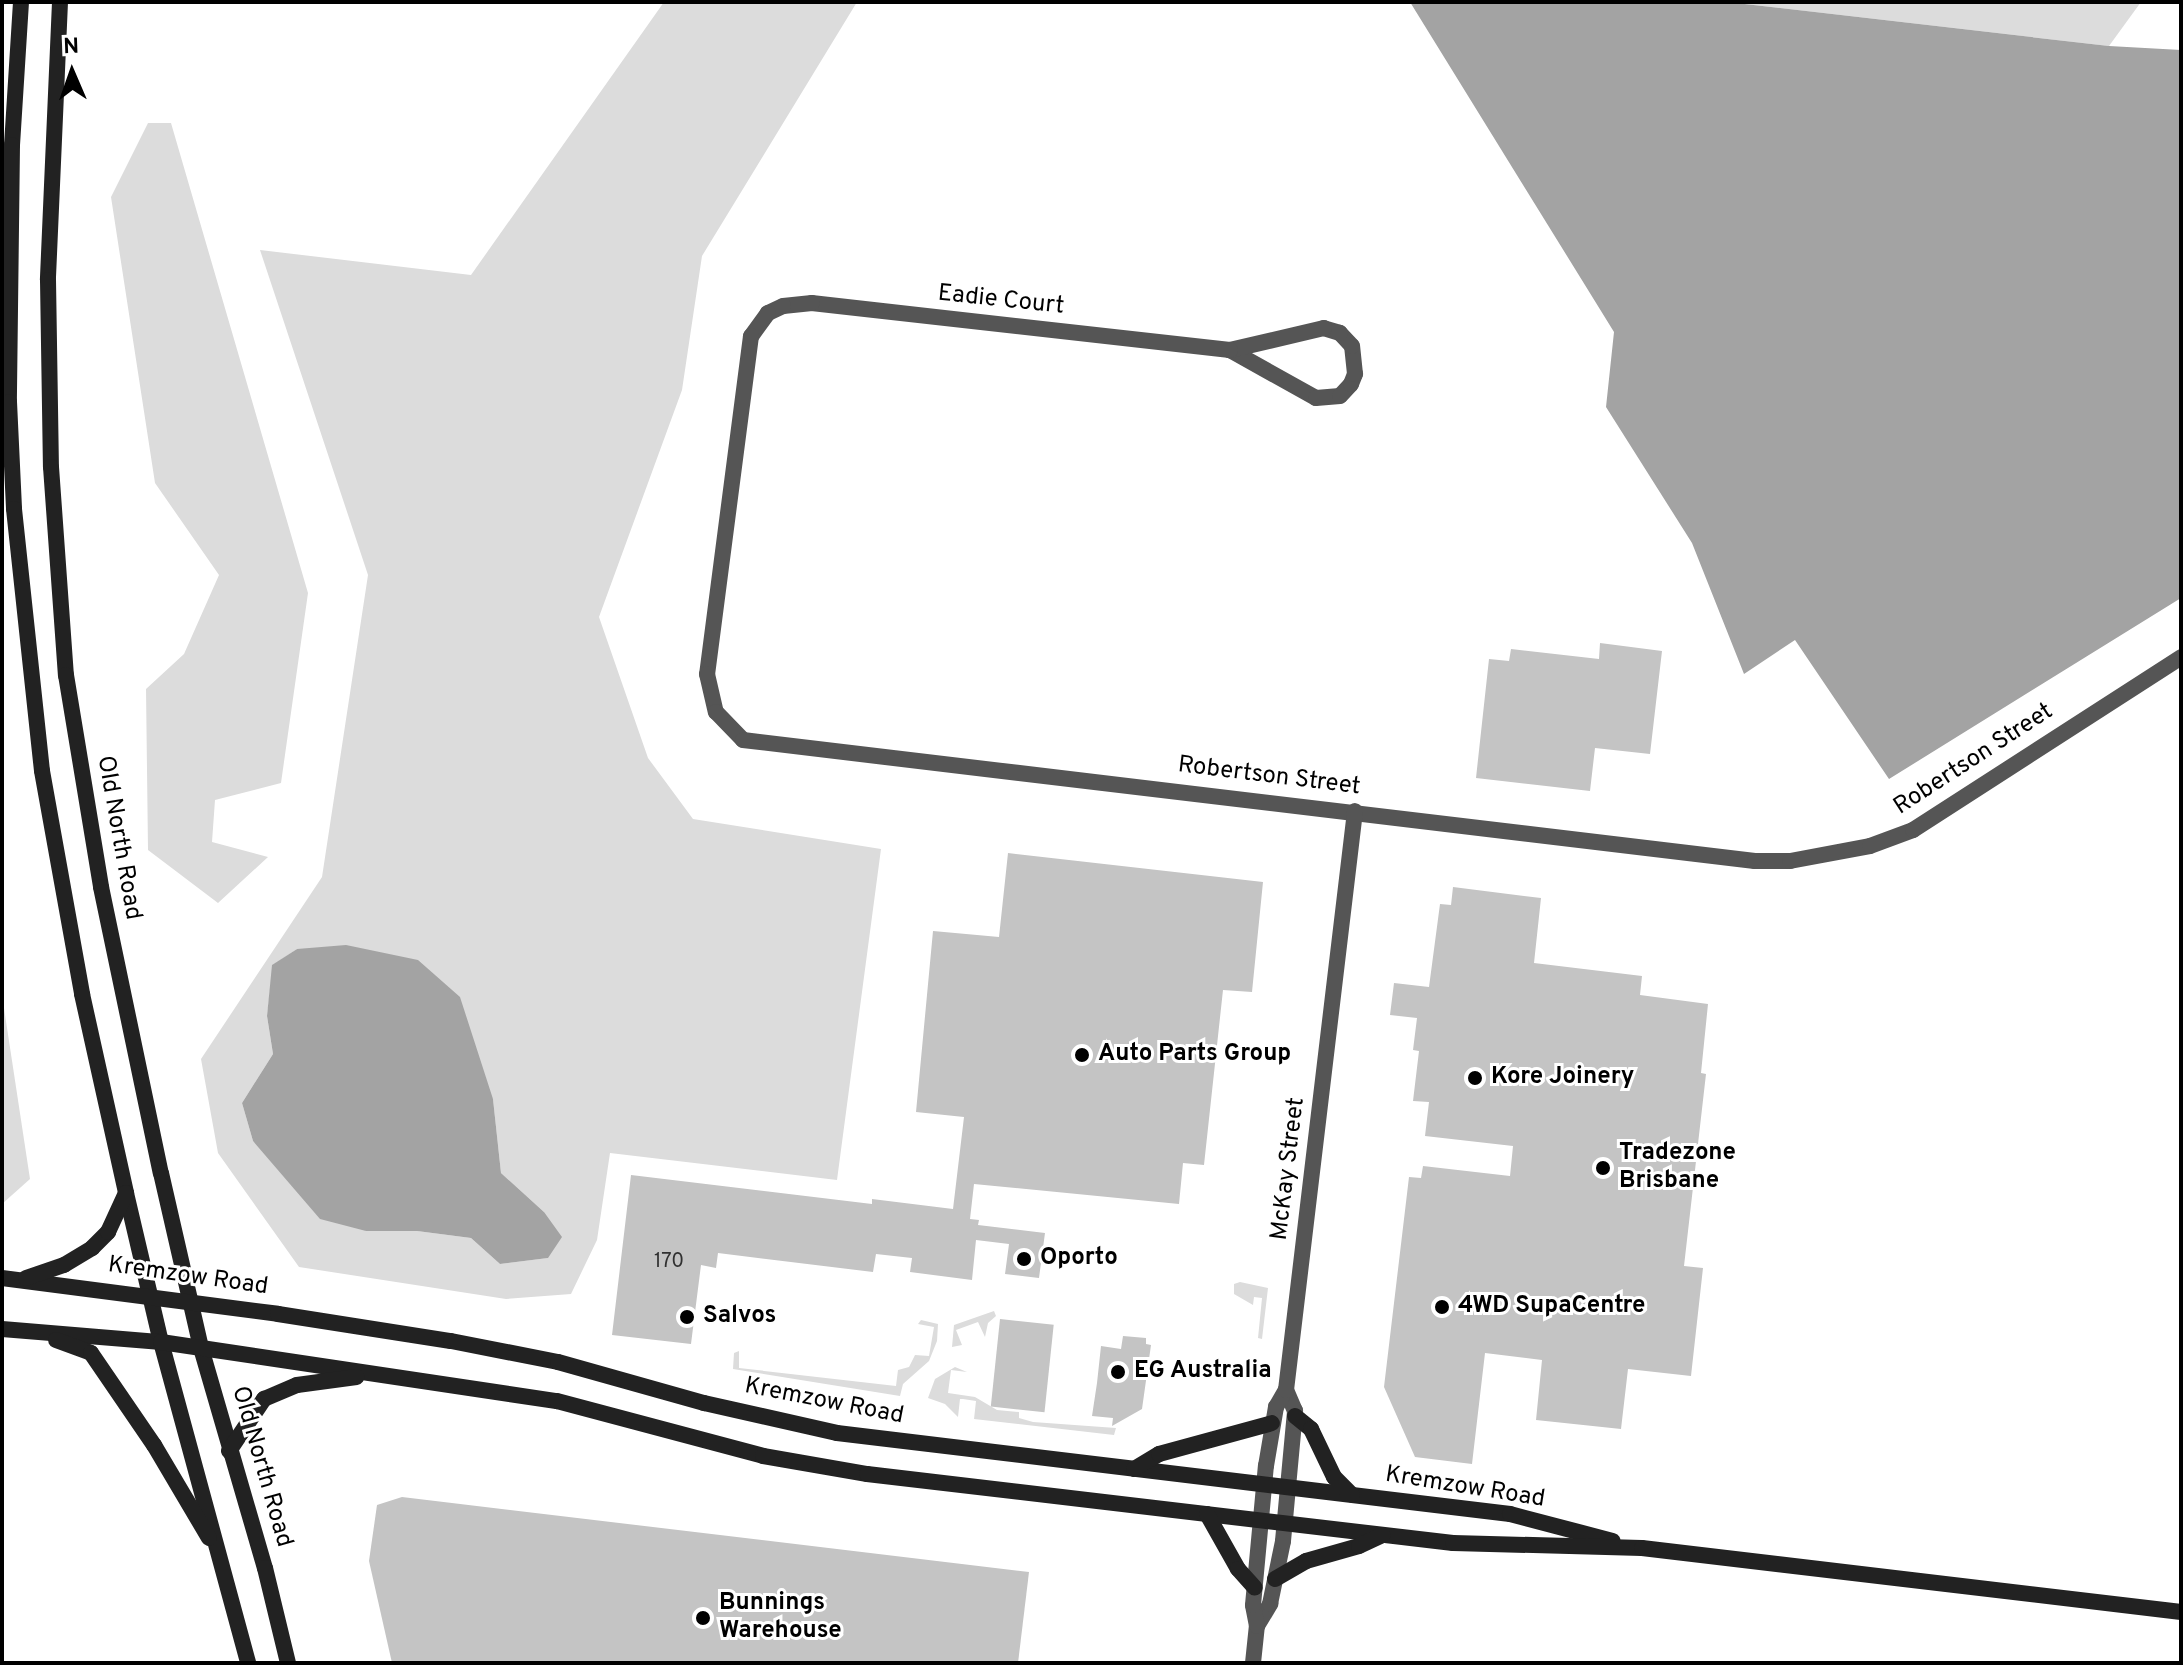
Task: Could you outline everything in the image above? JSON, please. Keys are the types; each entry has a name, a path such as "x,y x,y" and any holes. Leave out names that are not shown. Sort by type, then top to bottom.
{"street":[{"path":"21,2 7,145 9,402 25,634 42,771 79,980 126,1193 161,1342 248,1663"},
{"name":"Old North Road","path":"60,2 48,280 51,467 66,675 101,887 191,1304 229,1451 265,1568 288,1663"},
{"name":"Eadie Court","path":"768,313 783,306 812,303 1230,350 1324,328 1346,338 1356,364 1347,390 1340,396 1316,398 1230,350"},
{"name":"Robertson Street","path":"768,313 751,336 707,674 716,712 743,740 1755,861 1830,855 1870,846 1913,830 2181,657"},
{"name":"McKay Street","path":"1257,1626 1253,1605 1272,1423 1276,1407 1286,1390 1355,811"},
{"path":"21,1280 64,1265 92,1248 108,1232 126,1193"},
{"name":"Kremzow Road","path":"2,1278 451,1341 558,1362 704,1403 837,1433 1510,1514 1642,1548"},
{"name":"Kremzow Road","path":"2,1329 161,1342 557,1401 778,1459 867,1474 1453,1543 1642,1548 2181,1612"},
{"path":"37,1333 91,1353 154,1445 220,1556"},
{"path":"229,1451 264,1399 297,1385 379,1374"},
{"name":"McKay Street","path":"1257,1626 1270,1604 1285,1523 1295,1416 1286,1390"},
{"path":"1295,1416 1311,1429 1334,1477 1352,1495"},
{"path":"1134,1469 1159,1454 1272,1423"},
{"path":"1207,1514 1238,1569 1255,1588"},
{"path":"1275,1579 1306,1561 1359,1546 1384,1534"},
{"path":"1253,1663 1257,1626"}],"shaded area":[{"path":"664,2 857,2 702,256 682,390 599,617 648,758 693,819 881,849 837,1180 610,1153 597,1240 571,1294 506,1299 299,1267 218,1153 201,1059 322,877 368,575 260,250 471,275","holes":["297,949 493,1099 501,1173 544,1212 548,1258 500,1264 471,1238 417,1231 366,1231 253,1141 242,1103 273,1054 267,1016 273,965"]},
{"path":"1410,2 1727,2 2109,46 2181,50 2181,598 1889,779 1795,640 1744,674 1692,543 1606,407 1614,332"},
{"path":"1727,2 2141,2 2109,46"},
{"path":"148,123 171,123 308,593 281,783 215,800 212,842 268,857 218,903 148,850 146,689 184,654 219,575 155,483 111,197"},
{"path":"346,945 418,960 460,997 493,1099 501,1173 544,1212 562,1237 548,1258 500,1264 471,1238 417,1231 366,1231 320,1219 253,1141 242,1103 273,1054 267,1016 272,965 297,949"},
{"path":"2,995 30,1179 2,1204"},
{"path":"1240,1282 1268,1288 1262,1339 1258,1338 1262,1298 1254,1297 1253,1305 1234,1294 1234,1284"},
{"path":"994,1311 996,1316 988,1323 985,1337 978,1322 956,1330 962,1345 952,1347 954,1325"},
{"path":"921,1320 938,1324 937,1341 929,1361 903,1384 900,1396 733,1369 734,1353 739,1351 739,1368 896,1386 898,1370 909,1367 915,1355 929,1356 934,1327 918,1324"},
{"path":"955,1367 967,1372 951,1370 948,1393 975,1397 997,1410 1019,1412 1019,1418 1033,1422 1116,1428 1114,1435 974,1419 976,1401 963,1399 960,1399 958,1417 945,1404 928,1398 935,1379"}],"building":[{"path":"1600,643 1662,651 1650,754 1595,748 1590,791 1476,778 1489,659 1509,661 1511,649 1599,659"},
{"name":"Auto Parts Group","path":"1008,853 1263,882 1252,992 1223,990 1204,1165 1183,1163 1179,1204 974,1184 970,1219 979,1220 978,1225 1045,1233 1039,1278 1005,1274 1009,1244 976,1240 972,1280 910,1272 912,1258 876,1254 873,1272 718,1253 716,1268 701,1265 691,1344 612,1335 631,1175 872,1204 872,1199 953,1209 964,1117 916,1112 933,931 999,937"},
{"path":"1453,887 1541,898 1534,963 1642,976 1640,995 1708,1004 1701,1073 1706,1074 1684,1266 1703,1268 1691,1376 1628,1369 1621,1429 1536,1420 1542,1360 1485,1353 1472,1464 1415,1457 1384,1387 1409,1177 1421,1178 1423,1166 1510,1176 1513,1146 1425,1136 1429,1102 1413,1101 1419,1051 1413,1050 1417,1018 1390,1015 1394,983 1429,987 1440,904 1451,905"},
{"path":"1000,1319 1054,1325 1045,1412 991,1407"},
{"path":"1123,1336 1146,1338 1146,1344 1151,1345 1142,1409 1112,1426 1113,1418 1092,1416 1101,1346 1121,1349"},
{"name":"Bunnings Warehouse","path":"402,1497 1029,1572 1018,1663 392,1663 369,1561 377,1505"}],"place":[{"name":"Auto Parts Group","path":"1082,1055"},
{"name":"Kore Joinery","path":"1475,1078"},
{"name":"Tradezone Brisbane","path":"1603,1168"},
{"name":"Oporto","path":"1024,1259"},
{"name":"4WD SupaCentre","path":"1442,1307"},
{"name":"Salvos","path":"687,1317"},
{"name":"EG Australia","path":"1118,1372"},
{"name":"Bunnings Warehouse","path":"703,1618"}]}
